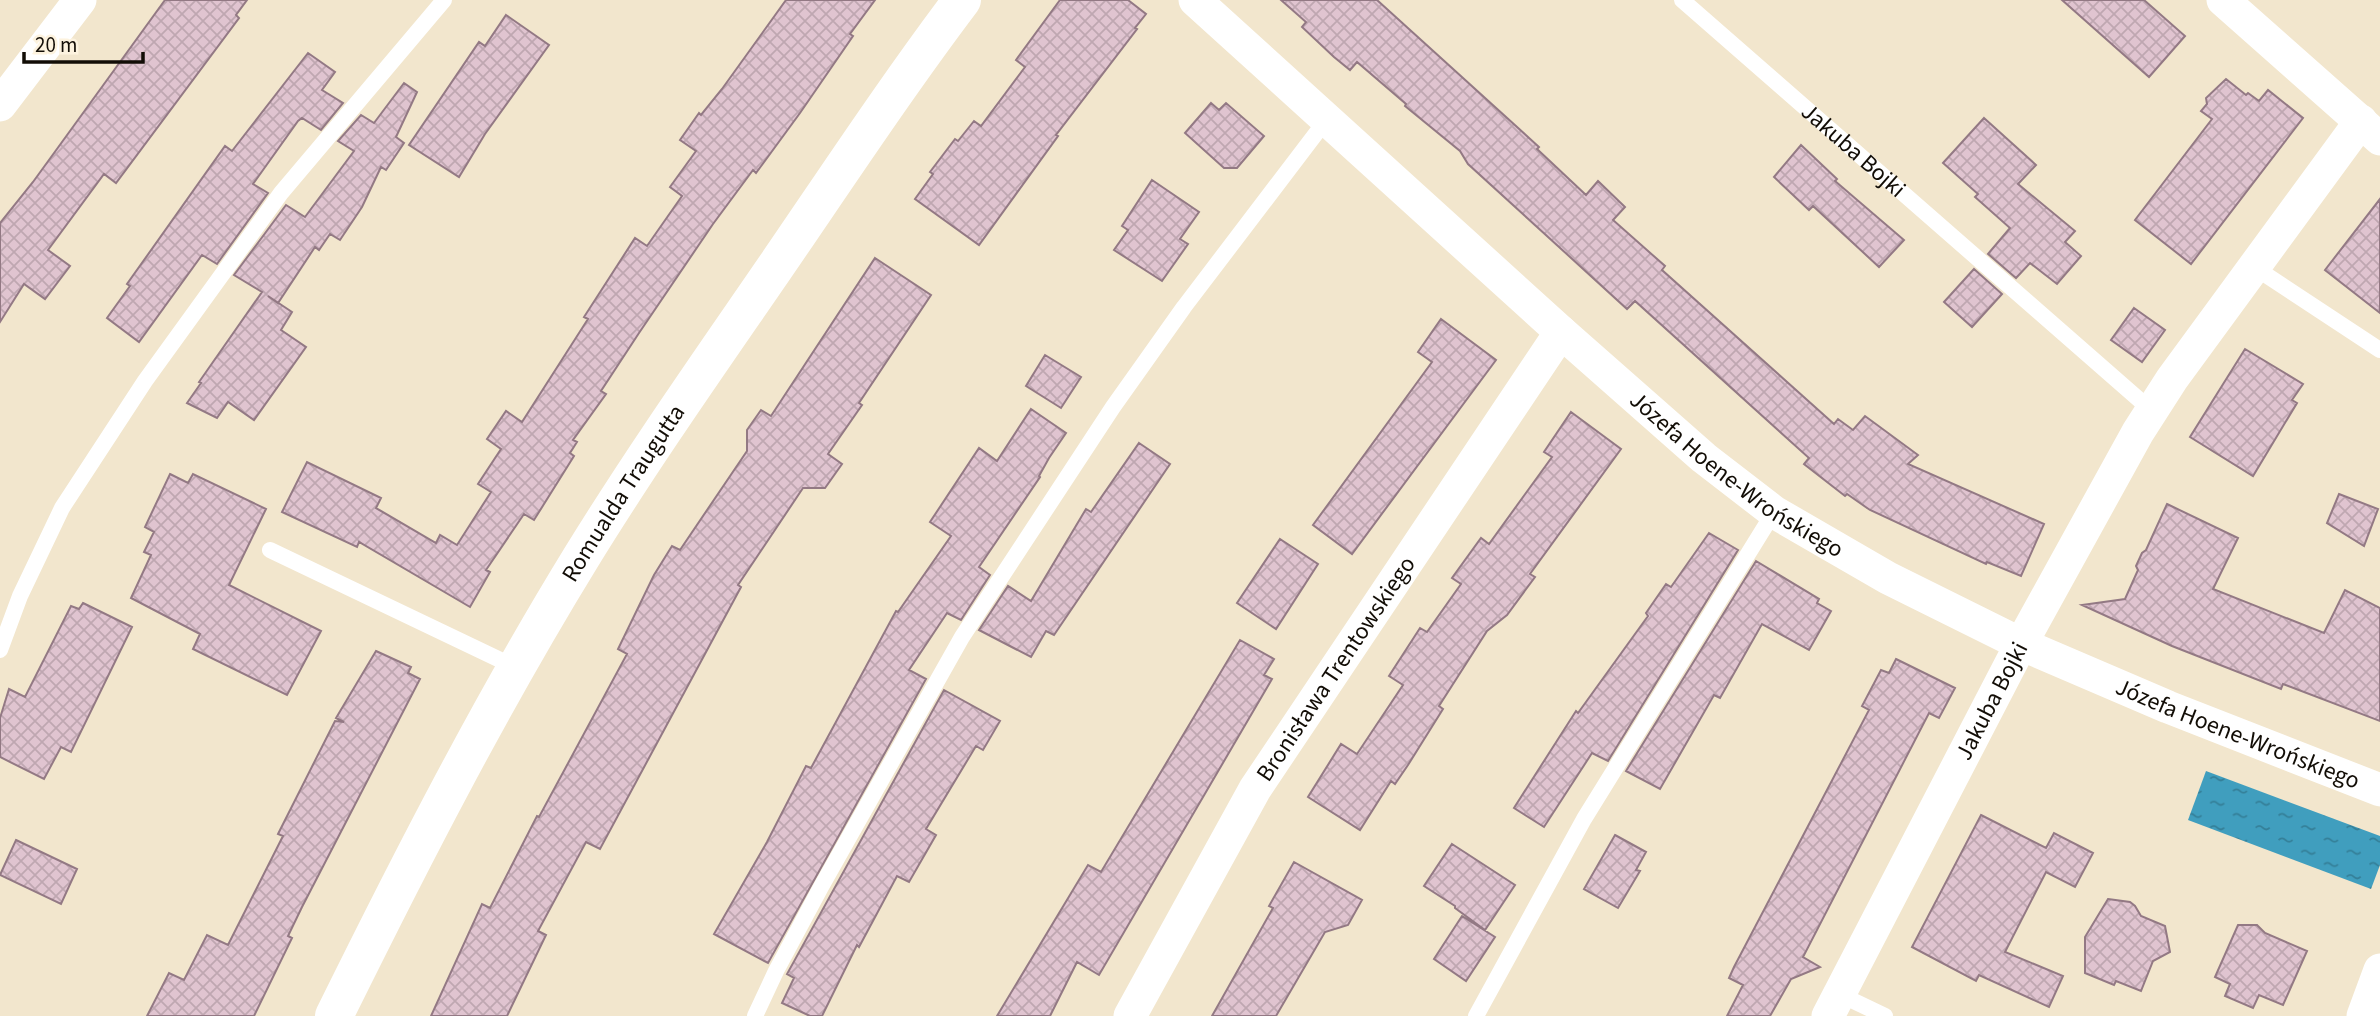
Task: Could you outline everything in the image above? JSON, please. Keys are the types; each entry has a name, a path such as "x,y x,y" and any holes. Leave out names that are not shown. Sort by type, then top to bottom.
{"street":[{"path":"0,105 80,0"},
{"name":"Romualda Traugutta","path":"334,1016 432,821 582,556 684,398 866,132 962,0"},
{"name":"Józefa Hoene-Wrońskiego","path":"1195,0 1561,332 1704,458 1774,512 1888,578 2021,644 2168,707 2380,790"},
{"path":"2223,0 2371,130"},
{"name":"Jakuba Bojki","path":"1833,1005 2021,644 2151,410 2254,267 2371,130"},
{"name":"Bronisława Trentowskiego","path":"1130,1016 1234,823 1261,779 1561,332"},
{"path":"2363,1016 2380,970"}],"lane":[{"path":"0,650 20,596 62,508 145,381 281,192 444,0"},
{"name":"Jakuba Bojki","path":"1682,0 2151,410"},
{"path":"755,1016 808,911 962,638 1121,396 1184,307 1327,119"},
{"path":"2254,267 2380,350"},
{"path":"1476,1016 1584,819 1774,512"},
{"path":"270,550 517,668"},
{"name":"Jakuba Bojki","path":"1833,1005 1885,1016"}],"water":[{"path":"2206,771 2380,836 2380,865 2371,889 2188,820"}],"building":[{"path":"165,0 247,0 236,15 239,18 116,183 104,174 48,250 70,266 45,299 24,284 0,322 0,223 33,182"},
{"path":"786,0 875,0 800,113 756,173 753,170 713,224 639,333 601,391 606,394 573,440 577,442 570,453 574,456 534,520 524,514 486,570 490,572 470,607 359,542 357,547 282,512 307,462 381,498 376,508 436,543 440,535 457,545 491,492 478,484 501,449 487,439 506,411 522,422 588,319 584,317 635,238 647,246 682,196 670,187 696,151 680,140 699,113 701,115 722,89"},
{"path":"1060,0 1128,0 1146,14 979,245 915,199 933,174 930,172 955,139 958,141 974,121 981,126 1025,67 1016,60"},
{"path":"1281,0 1377,0 1539,147 1537,149 1586,195 1598,181 1625,207 1613,220 1665,266 1662,270 1834,424 1838,419 1853,430 1865,416 1918,455 1908,464 2044,524 2021,576 1987,562 1986,564 1870,510 1847,494 1845,496 1804,464 1809,458 1635,301 1627,309 1468,164 1460,151 1405,106 1406,104 1357,62 1350,70 1334,57 1302,27 1306,22"},
{"path":"2062,0 2144,0 2185,36 2149,77"},
{"path":"506,15 549,45 485,134 459,177 409,145 479,42 485,46"},
{"path":"308,53 335,72 322,90 343,103 321,130 302,118 298,121 253,184 268,193 217,264 202,255 139,342 107,318 130,286 127,284 225,146 232,151"},
{"path":"2226,79 2246,95 2248,93 2259,101 2268,90 2303,118 2191,264 2135,220 2212,119 2201,111 2207,104 2206,98"},
{"path":"404,83 417,92 396,137 404,143 386,170 381,167 362,207 340,240 330,234 319,250 315,247 278,303 292,312 281,330 306,347 254,420 228,402 217,418 187,403 262,292 234,275 286,205 305,217 354,151 338,141 361,115 374,123"},
{"path":"1211,103 1219,110 1226,103 1264,136 1237,168 1224,168 1185,133"},
{"path":"1984,118 2036,165 2018,184 2075,231 2065,242 2081,256 2057,284 2030,263 2016,278 1988,254 2010,228 1975,197 1978,194 1943,163"},
{"path":"1801,145 1837,179 1835,181 1904,240 1879,267 1813,206 1809,210 1774,177"},
{"path":"1152,180 1199,212 1180,239 1188,244 1162,281 1114,250 1128,230 1122,226"},
{"path":"2380,199 2380,313 2325,270"},
{"path":"875,258 931,295 828,454 842,464 825,488 803,488 738,585 741,587 600,849 586,842 538,931 546,935 507,1016 431,1016 482,904 490,908 537,816 539,817 627,654 618,649 654,575 672,546 680,550 747,451 747,430 761,410 771,416"},
{"path":"1974,269 2002,294 1972,327 1944,302"},
{"path":"2134,308 2165,330 2142,362 2111,340"},
{"path":"1441,319 1496,360 1352,554 1313,525 1432,362 1418,352"},
{"path":"2245,349 2303,384 2292,400 2297,403 2253,476 2190,437"},
{"path":"1045,355 1081,377 1061,408 1026,386"},
{"path":"1031,409 1066,433 1040,477 979,567 990,575 961,620 947,613 909,670 926,679 768,963 714,934 767,842 806,766 811,768 896,611 898,612 951,536 930,522 979,448 997,461"},
{"path":"1571,412 1621,449 1530,574 1535,577 1507,615 1487,631 1439,706 1443,709 1408,765 1395,784 1391,781 1360,830 1308,797 1341,744 1357,754 1403,685 1389,676 1420,628 1427,632 1461,584 1452,578 1481,538 1489,544 1552,457 1544,452"},
{"path":"1139,443 1170,464 1054,635 1046,631 1031,657 979,630 1008,586 1031,601 1086,509 1091,512"},
{"path":"170,474 188,483 193,474 266,509 229,585 321,631 287,695 193,649 200,634 131,598 151,555 144,552 154,532 145,527"},
{"path":"2339,494 2378,509 2364,546 2327,523"},
{"path":"2167,504 2238,538 2213,589 2324,633 2345,590 2380,608 2380,721 2283,684 2281,689 2172,646 2082,605 2125,599 2138,570 2136,566"},
{"path":"1709,533 1738,550 1608,761 1592,753 1544,827 1514,808 1576,711 1578,713 1648,616 1646,613 1666,584 1671,587"},
{"path":"1280,539 1318,564 1276,629 1237,603"},
{"path":"1756,561 1819,599 1817,603 1831,611 1809,650 1762,624 1720,698 1714,695 1660,789 1626,771"},
{"path":"83,603 132,627 71,752 61,747 44,779 0,757 0,718 9,689 25,697 71,606 79,609"},
{"path":"1240,640 1274,659 1264,675 1272,679 1099,975 1077,962 1050,1016 997,1016 1088,865 1101,872"},
{"path":"376,651 411,667 408,673 420,679 302,907 288,936 292,938 254,1016 147,1016 169,973 184,980 207,935 228,945 283,836 278,834 335,721 344,722 336,718"},
{"path":"1896,659 1955,688 1939,718 1929,713 1803,957 1820,967 1791,979 1770,1016 1727,1016 1743,985 1729,978 1734,967 1869,710 1862,706 1881,670 1889,673"},
{"path":"944,690 1000,721 983,750 976,746 926,829 936,835 909,882 897,876 859,947 857,945 822,1016 810,1016 782,1003 794,978 787,974"},
{"path":"1981,815 2046,848 2054,833 2093,853 2075,887 2046,872 2005,952 2063,976 2049,1007 1979,975 1976,981 1912,947"},
{"path":"1615,835 1646,852 1636,870 1640,871 1618,908 1584,889"},
{"path":"16,840 77,869 61,904 0,875"},
{"path":"1452,844 1515,885 1485,930 1424,886"},
{"path":"1294,862 1362,900 1348,925 1325,932 1276,1016 1212,1016 1273,908 1269,906"},
{"path":"2108,899 2130,902 2141,916 2165,926 2170,952 2153,961 2141,991 2116,981 2114,985 2085,973 2085,937"},
{"path":"1462,916 1495,937 1466,981 1434,959"},
{"path":"2238,925 2257,925 2265,933 2307,951 2283,1005 2259,995 2253,1008 2225,996 2230,984 2215,977"}]}
